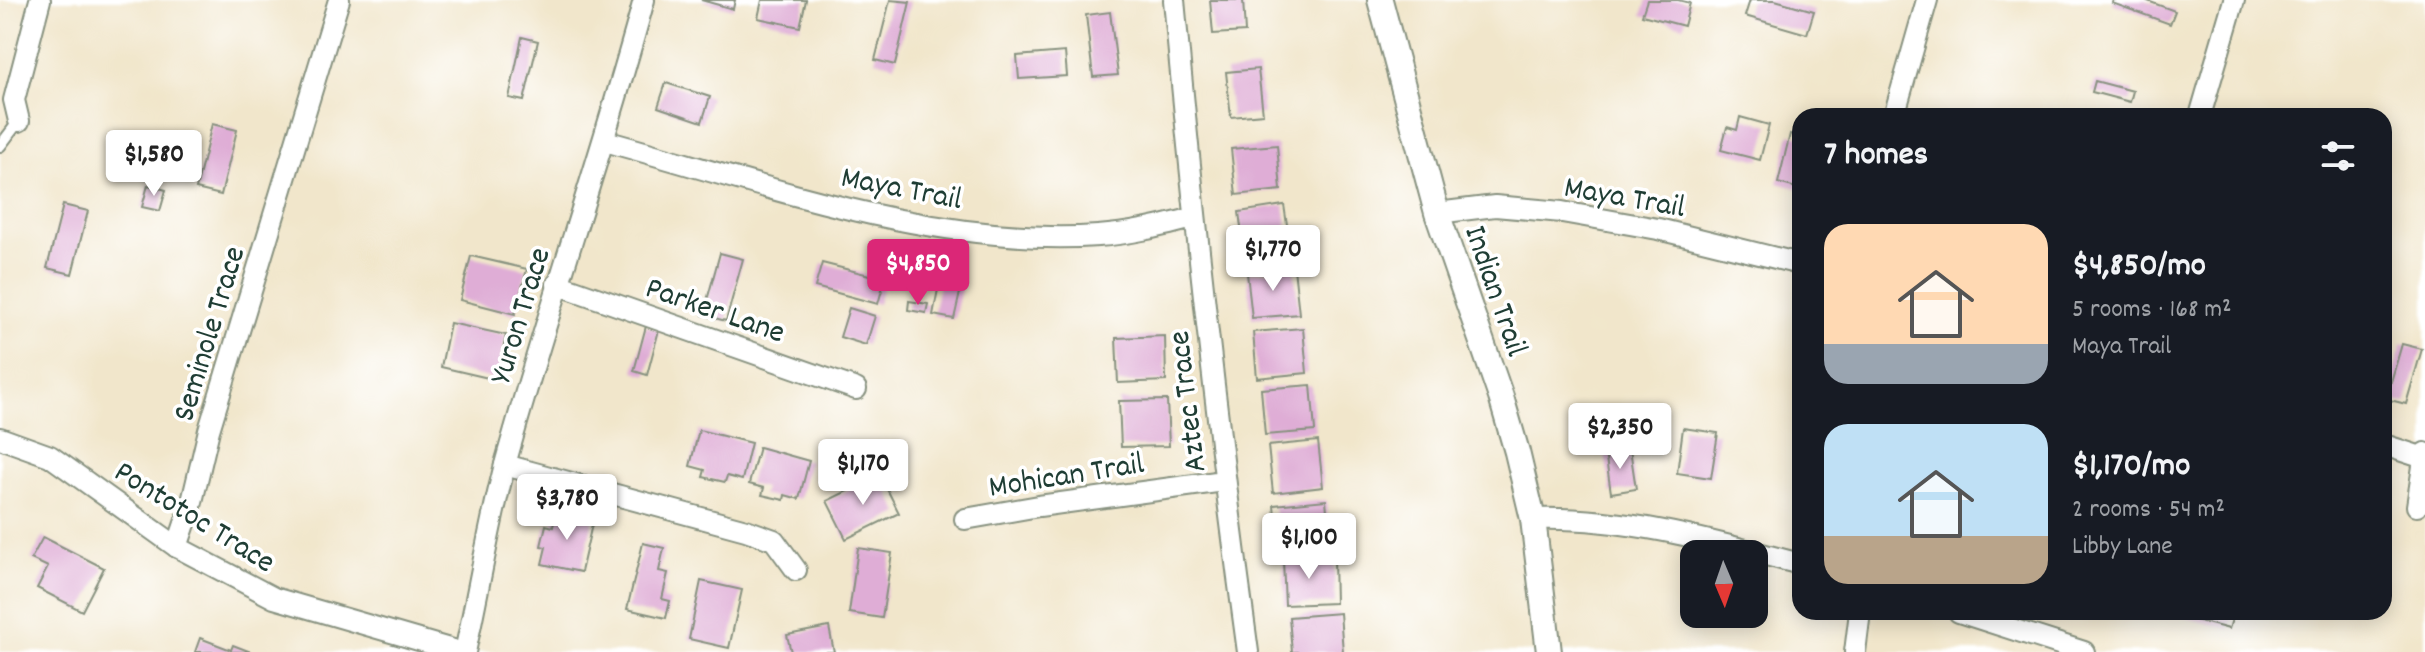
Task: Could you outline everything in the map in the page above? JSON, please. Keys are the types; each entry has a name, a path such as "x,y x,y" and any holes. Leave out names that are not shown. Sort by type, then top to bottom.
{"street":[{"path":"19,121 14,100 40,0"},
{"name":"Seminole Trace","path":"177,547 191,506 209,430 339,0"},
{"name":"Yuron Trace","path":"462,652 505,465 557,284 605,141 644,0"},
{"name":"Aztec Trace","path":"1174,0 1194,218 1224,481 1248,652"},
{"name":"Indian Trail","path":"1380,0 1437,213 1501,397 1533,519 1549,652"},
{"path":"1896,108 1927,0"},
{"path":"2202,108 2234,0"},
{"name":"Maya Trail","path":"605,141 847,208 920,224 1049,237 1100,236 1145,230 1194,218"},
{"name":"Maya Trail","path":"1437,213 1495,206 1562,212 1658,229 1792,262"},
{"name":"Parker Lane","path":"557,284 856,389"},
{"name":"Pontotoc Trace","path":"0,438 50,456 177,547 274,598 462,652"},
{"path":"2392,447 2425,455 2417,506"},
{"path":"505,465 774,540 796,570"},
{"name":"Mohican Trail","path":"965,519 1224,481"},
{"path":"1533,519 1569,518 1652,528 1792,562"},
{"path":"1855,652 1859,620"},
{"path":"1984,620 2084,652"}],"lane":[{"path":"0,146 19,121"}],"building":[{"path":"701,0 735,0 733,9"},
{"path":"762,0 806,0 800,27 758,18"},
{"path":"890,0 910,2 895,65 875,60"},
{"path":"1210,0 1243,0 1245,32 1213,34"},
{"path":"1647,0 1690,3 1684,26 1642,15"},
{"path":"1750,0 1775,0 1814,11 1807,34 1745,16"},
{"path":"2113,0 2145,0 2175,11 2170,24 2112,3"},
{"path":"1110,12 1118,75 1093,77 1086,15"},
{"path":"522,37 538,41 524,101 509,98"},
{"path":"1065,52 1067,76 1019,79 1017,56"},
{"path":"1258,69 1263,114 1231,117 1226,72"},
{"path":"2095,81 2133,91 2130,102 2092,92"},
{"path":"666,83 710,97 702,122 658,107"},
{"path":"1740,117 1769,125 1760,160 1721,150 1727,127 1737,130"},
{"path":"212,124 237,130 221,195 196,189"},
{"path":"1790,134 1792,187 1778,183"},
{"path":"1277,145 1281,190 1236,195 1231,149"},
{"path":"148,185 166,190 160,211 142,207"},
{"path":"63,205 88,211 72,274 47,268"},
{"path":"1284,205 1291,251 1245,258 1239,212"},
{"path":"720,253 743,259 726,321 703,315"},
{"path":"471,256 527,269 515,314 460,300"},
{"path":"822,263 885,279 878,304 815,287"},
{"path":"1294,268 1299,314 1252,318 1247,273"},
{"path":"940,279 962,284 954,319 933,315"},
{"path":"909,301 928,304 926,313 908,310"},
{"path":"849,308 875,316 866,345 840,337"},
{"path":"450,323 506,335 497,380 441,367"},
{"path":"646,326 659,330 647,375 634,371"},
{"path":"1303,328 1307,373 1257,378 1253,332"},
{"path":"1165,336 1166,381 1118,383 1116,338"},
{"path":"2402,344 2422,349 2406,404 2392,400 2392,378"},
{"path":"1311,385 1315,431 1265,435 1261,389"},
{"path":"1167,400 1169,446 1121,447 1119,401"},
{"path":"1683,428 1718,433 1711,478 1677,473"},
{"path":"699,430 751,443 742,480 727,476 725,482 703,477 705,470 690,466"},
{"path":"1318,441 1323,487 1273,493 1268,446"},
{"path":"759,447 809,461 799,499 785,495 784,500 762,495 764,488 749,484"},
{"path":"1630,449 1636,489 1611,493 1605,452"},
{"path":"880,475 899,513 846,539 827,501"},
{"path":"1326,500 1330,544 1278,549 1274,505"},
{"path":"556,512 593,520 581,572 542,564 546,547 541,546 546,525 553,527"},
{"path":"43,537 104,568 82,611 37,588 48,567 31,559"},
{"path":"643,543 664,548 659,571 668,573 662,599 670,601 666,618 627,609"},
{"path":"858,548 892,553 882,618 849,613"},
{"path":"1334,558 1335,603 1285,605 1283,560"},
{"path":"701,581 742,590 729,648 689,639"},
{"path":"1340,613 1343,652 1292,652 1289,617"},
{"path":"2195,620 2232,620 2229,629"},
{"path":"829,627 834,652 791,652 787,635"},
{"path":"200,638 231,650 233,645 251,652 195,652"}]}
